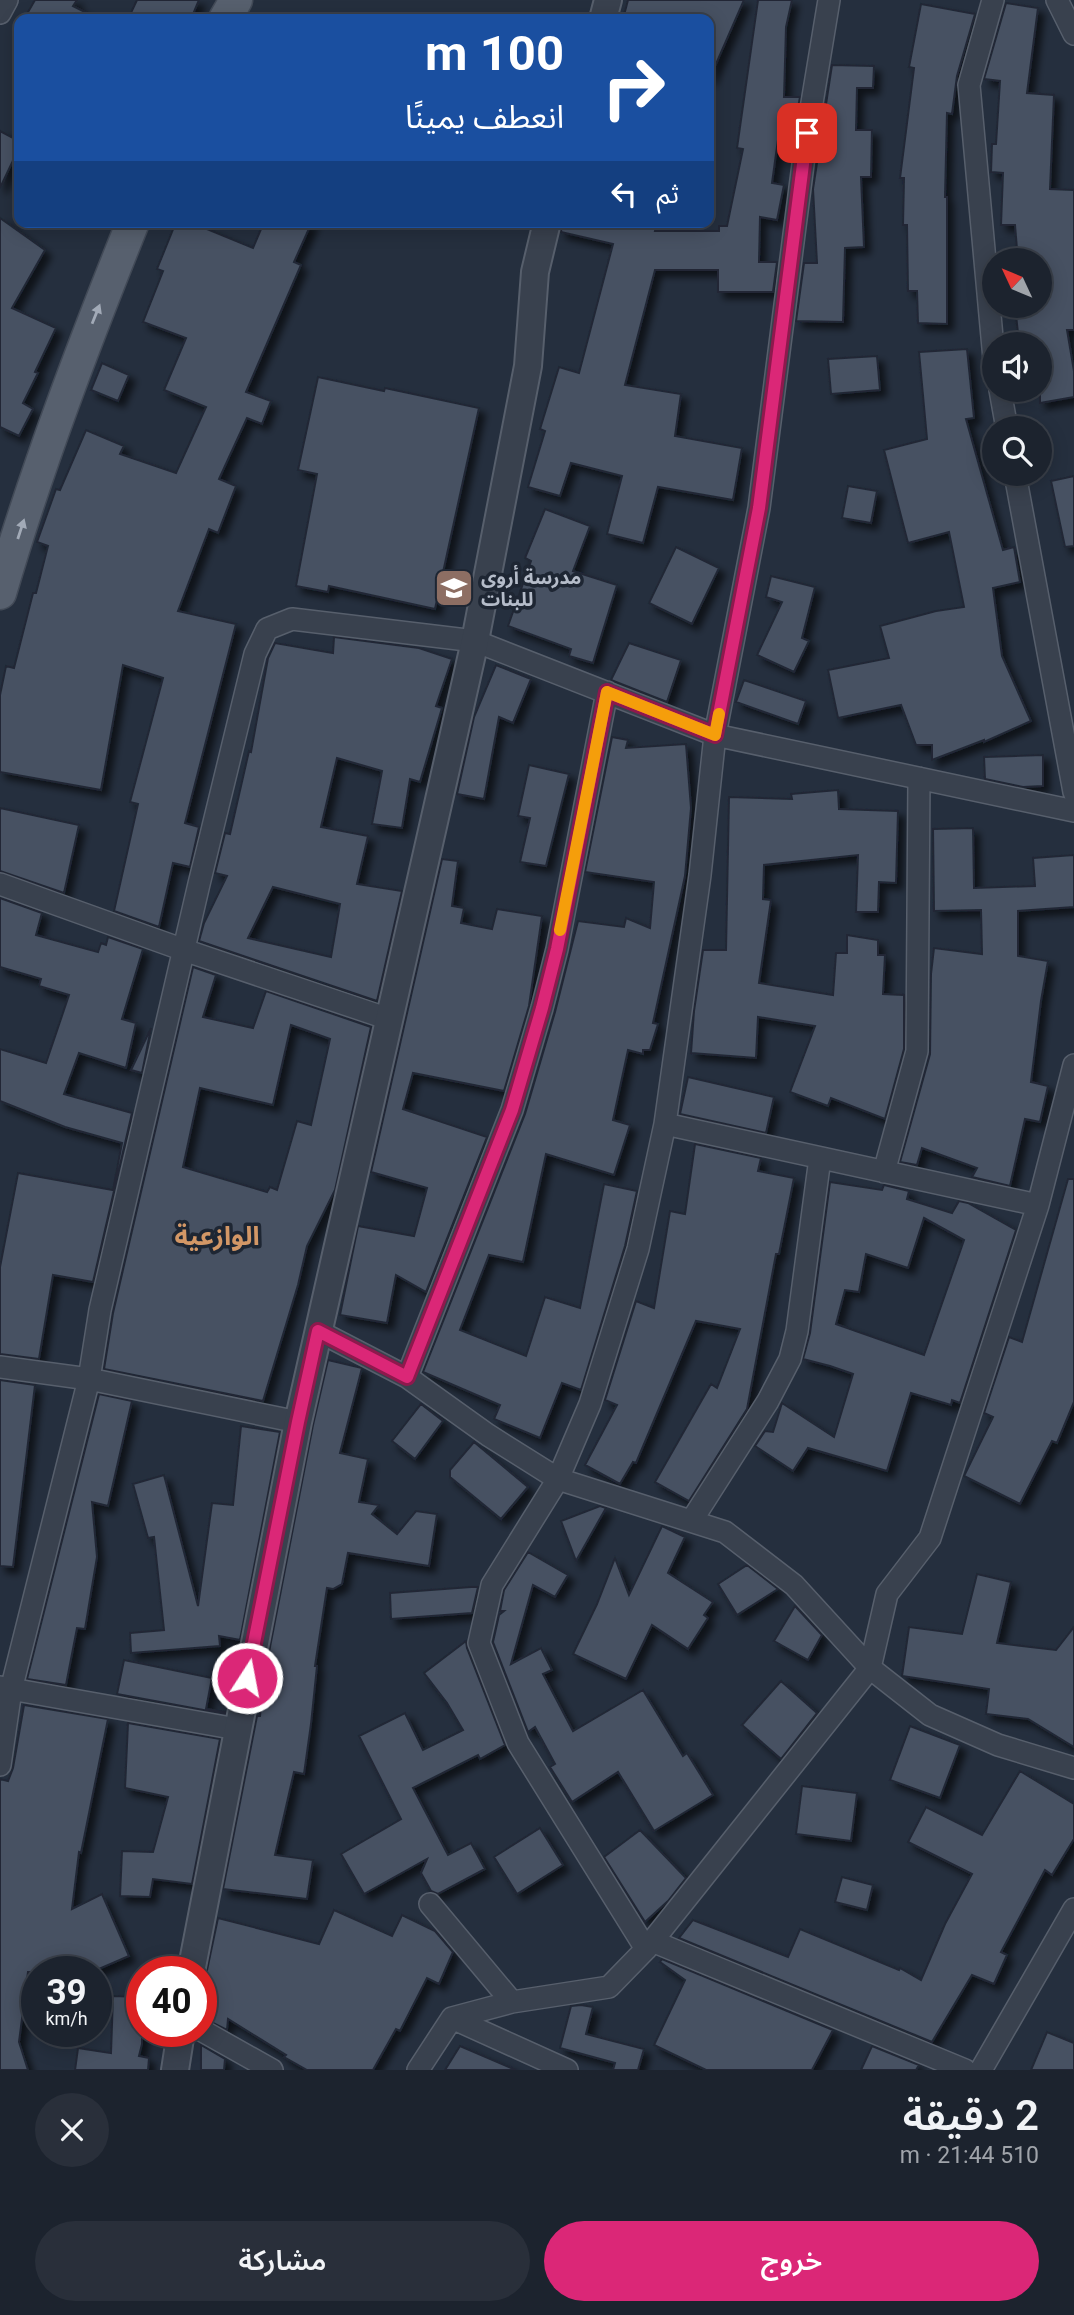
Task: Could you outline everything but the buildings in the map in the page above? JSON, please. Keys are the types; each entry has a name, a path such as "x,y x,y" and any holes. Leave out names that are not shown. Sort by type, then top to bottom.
{"main road":[{"path":"0,593 45,456 131,228"}],"street":[{"path":"0,13 7,0"},
{"path":"830,0 807,133 759,508 715,735 700,875 665,1124 638,1249 590,1404 558,1479 492,1586 479,1643 518,1743 649,1945 965,2070"},
{"path":"992,332 969,85 993,0"},
{"path":"1057,0 1074,34"},
{"path":"194,1956 298,1422 475,640 528,366 535,272 546,228"},
{"path":"1017,486 1074,792"},
{"path":"0,1765 5,1688 89,1379 100,1310 184,950 255,654 267,629 292,619 475,640 715,735 1074,811"},
{"path":"407,1377 512,1110 538,1021 557,949 607,692"},
{"path":"884,1172 917,1051 919,778"},
{"path":"0,884 389,1019"},
{"path":"418,2070 452,2018 512,2002 609,1987 649,1945 870,1668 887,1594 930,1538 1038,1205 1074,1065"},
{"path":"665,1124 1038,1205"},
{"path":"692,1520 768,1401 790,1359 797,1331 820,1158"},
{"path":"318,1331 407,1377 488,1435 558,1479 726,1532 794,1586 870,1668 930,1715 998,1745 1074,1768"},
{"path":"0,1367 89,1379 298,1422"},
{"path":"5,1688 237,1729"},
{"path":"430,1904 512,2002"},
{"path":"981,2070 1074,1909"},
{"path":"452,2018 567,2070"},
{"path":"217,2039 272,2070"},
{"path":"175,2070 179,2047"}],"slow traffic":[{"path":"560,930 607,692 715,735 719,714"}],"place":[{"name":"مدرسة أروى للبنات","path":"454,588"}],"district":[{"name":"الوازعية","path":"217,1236"}],"route":[{"path":"247,1678 318,1331 407,1377 512,1110 557,949 607,692 715,735 759,508 807,133"}]}
